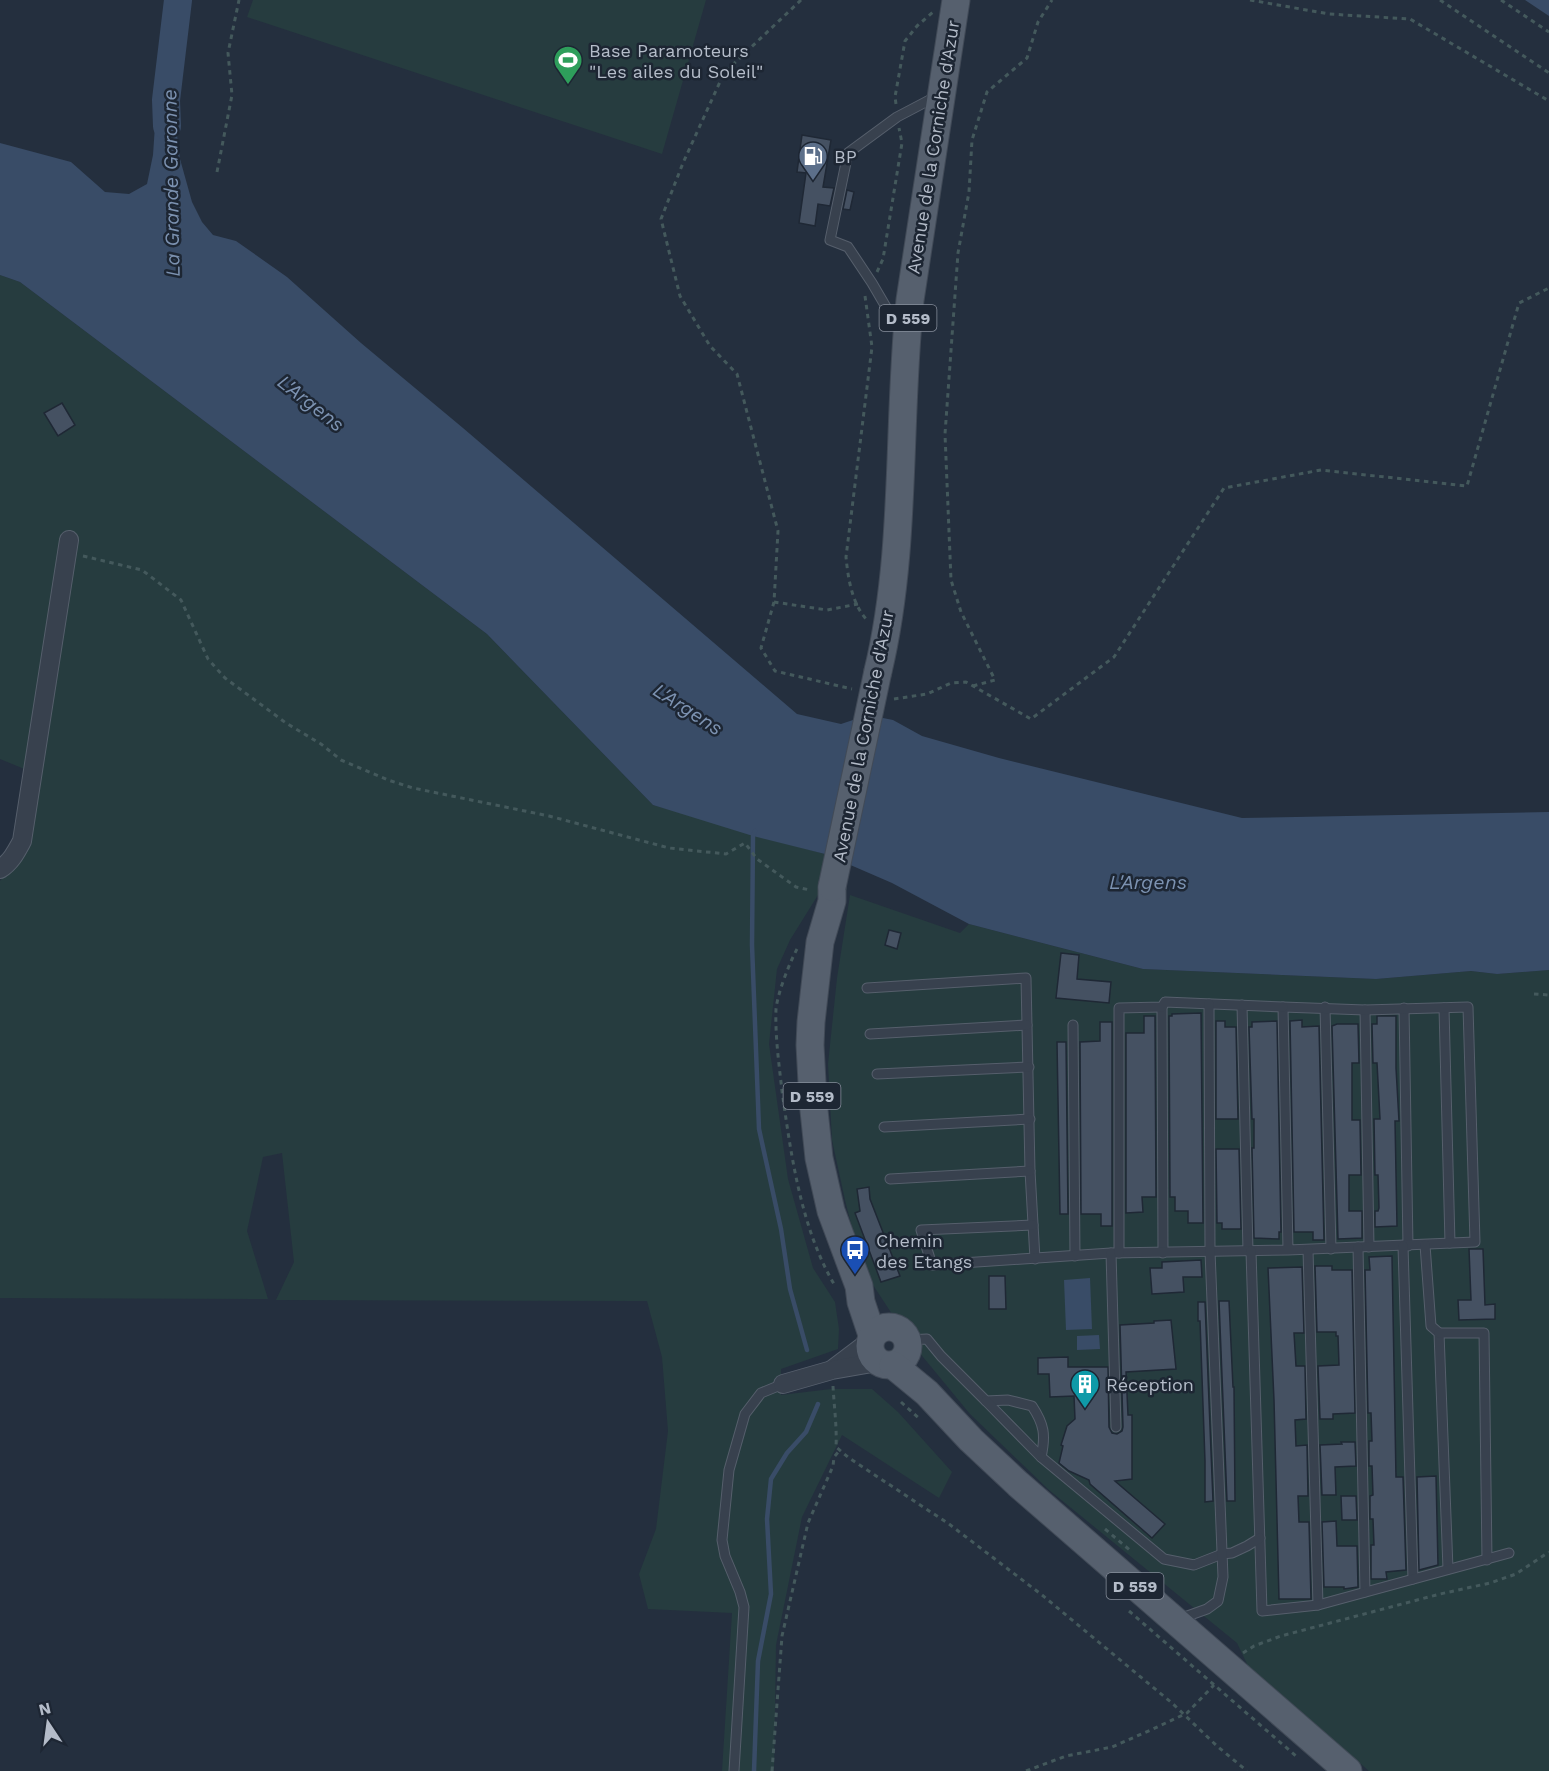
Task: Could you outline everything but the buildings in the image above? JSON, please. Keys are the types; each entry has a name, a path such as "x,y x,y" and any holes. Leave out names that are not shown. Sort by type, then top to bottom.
{"main road":[{"name":"Avenue de la Corniche d'Azur","path":"945,4 941,94 906,341 895,565 886,640 870,681 823,893 832,901 820,942 810,1045 819,1158 825,1185 831,1211 859,1286 889,1346 927,1393 971,1440 1018,1484 1174,1620 1233,1660 1348,1771"}],"street":[{"path":"0,868 6,865 15,854 22,841 69,540"},
{"path":"783,1384 826,1372 889,1346"}],"lane":[{"path":"906,341 848,247 830,240 848,153 897,117 941,94"},
{"path":"867,988 1026,978 1030,1171 1035,1259"},
{"path":"1033,1225 921,1230 932,1265 1115,1253 1163,1253 1308,1250 1475,1242 1468,1007 1365,1010 1165,1002 1162,1007 1163,1253"},
{"path":"1174,1620 1207,1609 1218,1601 1222,1577 1210,1251 1209,1004"},
{"path":"1242,1005 1262,1611 1318,1605 1509,1553"},
{"path":"1116,1427 1115,1253 1119,1008 1162,1007"},
{"path":"1282,1007 1288,1250"},
{"path":"1324,1008 1331,1249"},
{"path":"1404,1008 1405,1246 1413,1579"},
{"path":"1444,1008 1450,1243"},
{"path":"1365,1010 1369,1247"},
{"path":"1073,1024 1075,1256"},
{"path":"870,1034 1027,1025"},
{"path":"877,1074 1029,1067"},
{"path":"884,1128 1030,1119"},
{"path":"890,1179 1030,1171"},
{"path":"1425,1245 1431,1326 1439,1333 1484,1333 1487,1560"},
{"path":"1358,1247 1365,1592"},
{"path":"1308,1250 1318,1605"},
{"path":"1439,1333 1448,1569"},
{"path":"889,1346 927,1339 1041,1457 1164,1559 1194,1565 1222,1554 1232,1553 1260,1538"},
{"path":"734,1771 744,1607 724,1556 722,1540 729,1470 745,1413 761,1393 783,1384"},
{"path":"986,1401 1008,1400 1032,1406 1042,1422 1045,1443 1041,1457"}],"path":[{"path":"217,172 232,95 228,53 239,0"},
{"path":"801,0 724,73 683,163 661,219 680,296 710,346 737,374 778,531 774,602 761,648 775,671 870,681"},
{"path":"973,686 995,680 961,612 951,580 945,434 958,253 969,192 972,140 987,92 1027,58 1038,22 1052,0"},
{"path":"1250,0 1329,14 1410,19 1549,101"},
{"path":"1440,0 1549,73"},
{"path":"1501,0 1549,32"},
{"path":"896,105 895,97 905,41 916,26 945,4"},
{"path":"879,268 883,259 902,143 900,133"},
{"path":"885,697 896,700 927,694 951,682 966,682 1031,719 1114,657 1224,488 1321,470 1467,486 1519,303 1549,288"},
{"path":"864,298 872,347 846,557 849,583 862,616 886,640"},
{"path":"66,563 82,556 142,570 181,600 208,659 225,678 341,760 413,788 549,816 669,848 726,854 745,843 757,859 796,887 823,893"},
{"path":"774,602 827,610 858,604"},
{"path":"1534,994 1549,995"},
{"path":"826,1372 832,1377 837,1429 836,1447 949,1524 1042,1595 1184,1714 1247,1771"},
{"path":"772,1771 782,1636 808,1523 833,1466 834,1457 840,1450"},
{"path":"1026,1771 1066,1756 1112,1747 1184,1714 1233,1660 1254,1646 1281,1636 1499,1580 1516,1574 1549,1552"}],"green space":[{"name":"Base Paramoteurs \"Les ailes du Soleil\"","path":"253,0 706,0 662,154 247,17"},
{"path":"0,275 20,282 487,634 653,805 825,854 818,895 790,940 777,969 769,1044 788,1179 813,1268 835,1302 839,1329 838,1349 781,1369 781,1395 831,1389 872,1389 898,1412 952,1472 939,1498 842,1435 802,1517 776,1645 774,1771 722,1771 732,1613 648,1609 639,1574 656,1529 668,1431 662,1357 647,1301 276,1300 294,1262 282,1153 263,1157 247,1231 268,1299 0,1298 0,881 28,845 39,775 0,759"},
{"path":"850,895 960,933 969,924 1143,969 1376,979 1471,971 1497,974 1549,970 1549,1771 1369,1771 1248,1666 1237,1643 1049,1490 970,1414 909,1340 873,1285 857,1247 832,1140 828,1064 837,978"}],"water":[{"path":"1525,0 1549,0 1549,16"},
{"name":"L'Argens","path":"161,87 171,87 180,159 192,202 202,222 213,235 236,241 287,277 361,343 797,714 841,724 868,715 893,720 922,736 999,758 1242,818 1549,812 1549,970 1497,974 1471,971 1376,979 1143,969 969,924 892,883 825,854 753,836 653,805 487,634 20,282 0,275 0,143 71,162 105,192 129,194 147,184"},
{"path":"1090,1278 1092,1329 1066,1330 1064,1280"},
{"path":"1099,1335 1100,1349 1077,1350 1077,1336"}],"waterway":[{"name":"La Grande Garonne","path":"167,126 166,100 178,0"},
{"path":"755,831 753,836 752,945 759,1129 781,1229 790,1289 807,1350"},
{"path":"754,1771 758,1661 771,1594 767,1519 771,1479 787,1453 806,1432 818,1404"}],"place":[{"name":"Base Paramoteurs \"Les ailes du Soleil\"","path":"568,86"},
{"name":"BP","path":"813,182"},
{"name":"Chemin des Etangs","path":"855,1276"},
{"name":"Réception","path":"1085,1410"}]}
